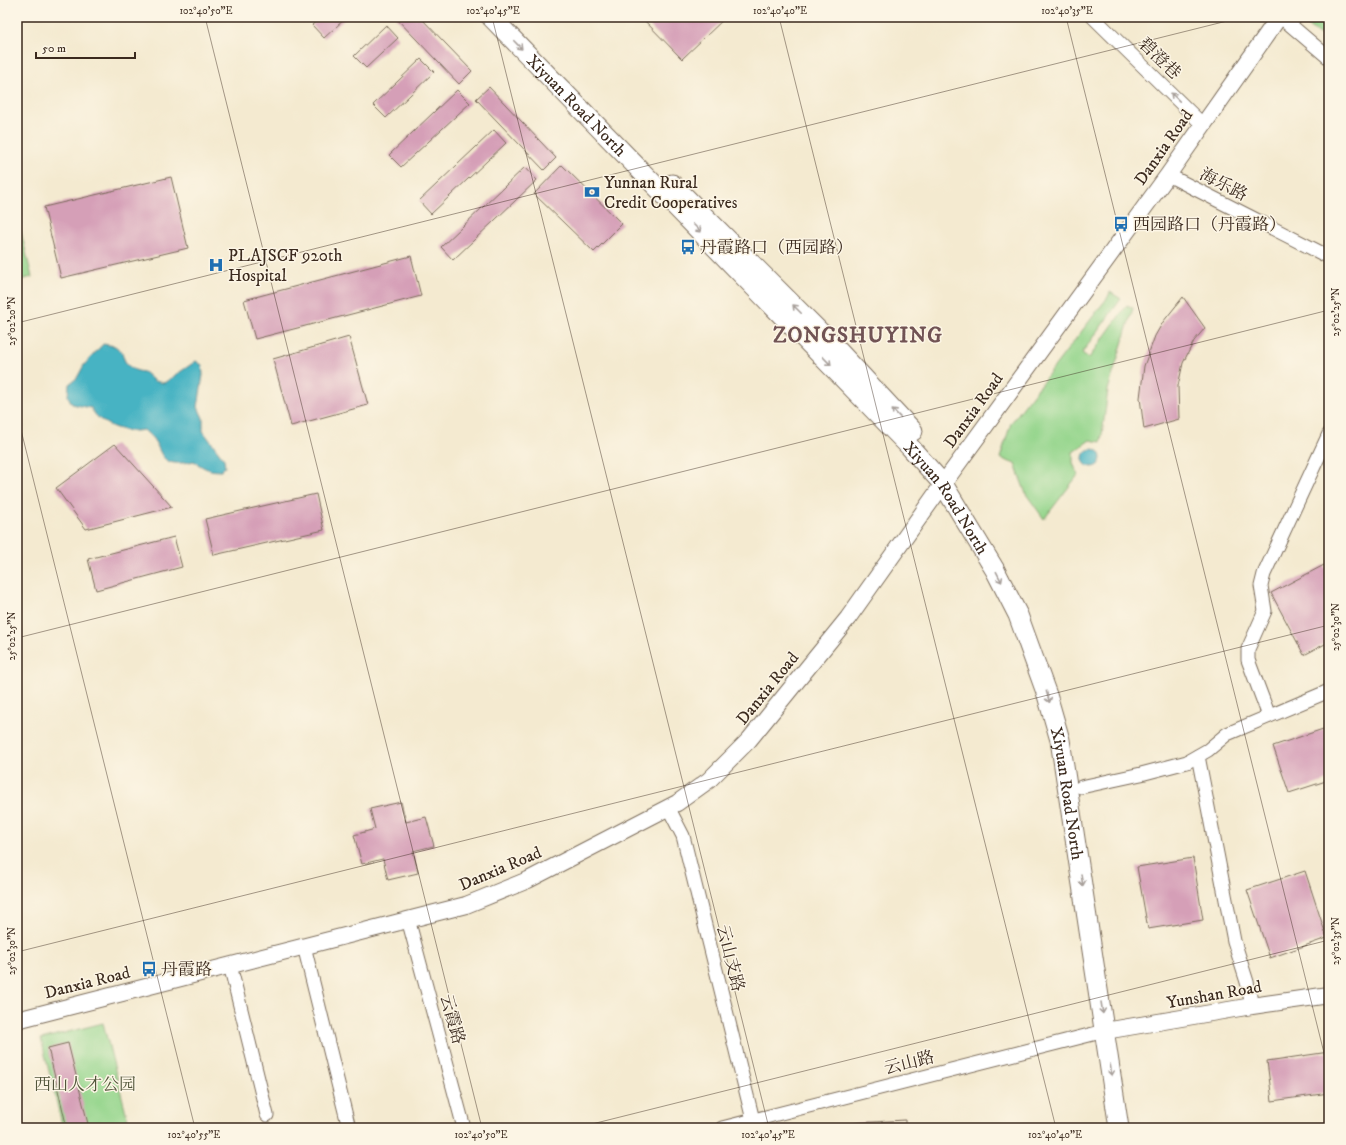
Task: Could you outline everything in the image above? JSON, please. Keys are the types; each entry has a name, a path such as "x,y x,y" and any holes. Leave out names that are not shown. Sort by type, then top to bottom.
{"main road":[{"name":"Xiyuan Road North","path":"491,17 817,350 947,479 970,527 1018,615 1047,695 1060,740 1111,1030 1132,1128"},
{"name":"Xiyuan Road North","path":"509,17 831,343 981,520 1030,609 1060,691 1072,737 1081,787 1111,1030 1119,1128"}],"street":[{"name":"碧澄巷","path":"1093,17 1203,125"},
{"name":"Danxia Road","path":"17,1020 466,905 528,880 677,803 709,780 749,740 848,618 1168,175 1280,17"},
{"path":"1280,17 1329,58"},
{"name":"海乐路","path":"1168,175 1329,257"},
{"path":"1269,716 1248,660 1248,649 1265,611 1260,586 1264,574 1329,434"},
{"path":"1081,787 1187,762 1208,750 1227,734 1329,691"},
{"path":"1198,756 1234,941 1247,982 1252,1006"},
{"name":"云山支路","path":"668,807 683,836 754,1124"},
{"name":"云霞路","path":"408,919 464,1128"},
{"path":"304,946 349,1128"},
{"path":"230,965 267,1115"},
{"name":"Yunshan Road","path":"1111,1030 1252,1006 1329,995"},
{"name":"云山路","path":"722,1128 754,1124 1111,1030"}],"green space":[{"path":"1329,17 1329,41 1297,18"},
{"path":"19,224 32,277 17,281 17,225"},
{"path":"1110,292 1121,299 1082,353 1089,358 1127,305 1133,308 1108,390 1101,442 1090,440 1073,452 1073,463 1078,475 1044,519 1026,494 1015,464 1000,458 1011,423 1108,297"},
{"name":"西山人才公园","path":"103,1023 130,1128 63,1128 41,1039"}],"water":[{"path":"103,344 115,346 122,352 124,360 129,366 135,370 144,372 154,381 164,383 196,361 202,365 203,375 198,407 203,418 203,431 224,459 225,467 221,471 206,469 194,461 180,463 166,460 151,436 143,430 128,431 113,427 100,419 91,408 72,404 68,396 69,384 77,378 84,365"},
{"path":"1088,449 1096,449 1101,454 1099,465 1096,467 1088,467 1083,462 1083,454"}],"building":[{"path":"321,17 347,17 324,38 312,25"},
{"path":"395,17 420,17 472,71 459,84"},
{"path":"641,17 726,17 682,59"},
{"path":"386,25 398,38 366,68 354,56"},
{"path":"421,59 434,72 386,118 373,105"},
{"path":"489,87 556,158 544,170 476,99"},
{"path":"457,90 470,103 401,167 389,155"},
{"path":"494,130 506,143 431,214 419,201"},
{"path":"562,165 622,224 594,252 534,194"},
{"path":"525,167 537,180 453,260 441,247"},
{"path":"171,177 188,248 61,278 44,207"},
{"path":"411,256 421,296 255,339 244,300"},
{"path":"1183,297 1205,328 1194,341 1183,363 1178,386 1179,419 1144,429 1140,398 1144,366 1155,336 1163,322"},
{"path":"349,337 368,405 291,426 273,359"},
{"path":"115,444 172,507 86,529 56,488"},
{"path":"316,494 324,530 214,555 205,519"},
{"path":"174,537 182,567 96,590 88,559"},
{"path":"1324,565 1329,575 1329,642 1304,655 1271,593"},
{"path":"1329,727 1329,780 1289,793 1273,746"},
{"path":"401,802 406,822 426,817 434,846 413,851 418,873 388,880 383,859 362,864 354,835 375,829 370,809"},
{"path":"1193,858 1203,920 1148,929 1137,867"},
{"path":"1305,871 1327,938 1270,958 1247,890"},
{"path":"68,1043 89,1128 67,1128 48,1048"},
{"path":"1329,1052 1329,1093 1272,1101 1267,1061"},
{"path":"905,1120 905,1128 856,1128 855,1123"}],"place":[{"name":"Yunnan Rural Credit Cooperatives","path":"592,192"},
{"name":"西园路口（丹霞路）","path":"1121,224"},
{"name":"丹霞路口（西园路）","path":"688,247"},
{"name":"PLAJSCF 920th Hospital","path":"216,265"},
{"name":"丹霞路","path":"149,969"}],"district":[{"name":"ZONGSHUYING","path":"858,335"}]}
